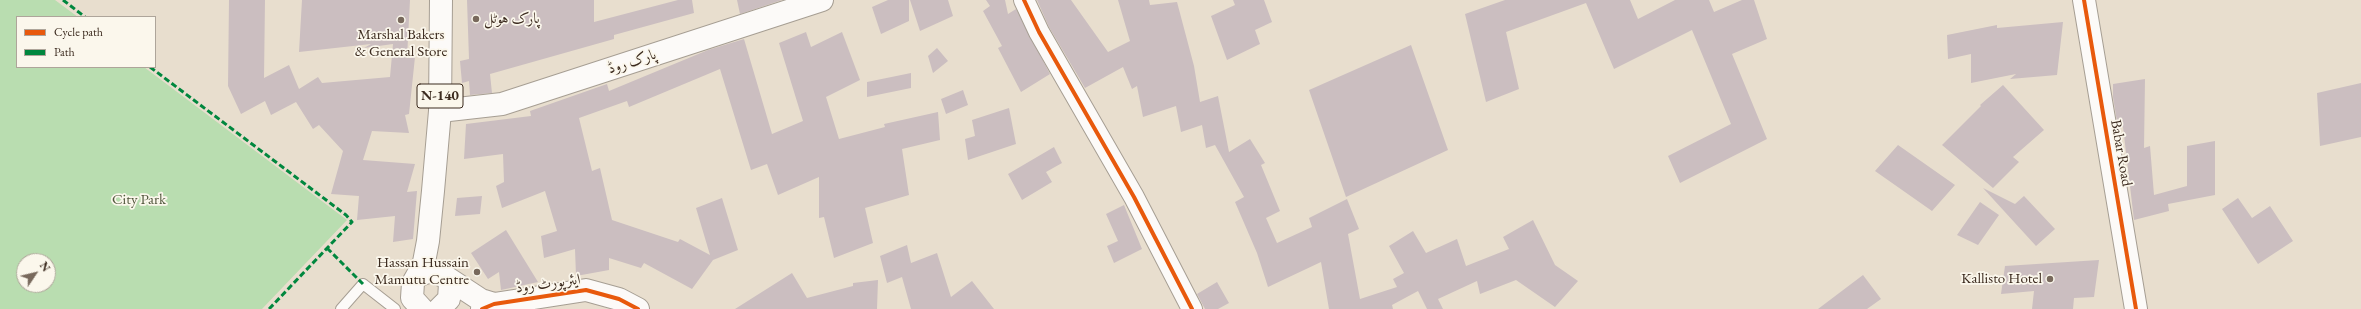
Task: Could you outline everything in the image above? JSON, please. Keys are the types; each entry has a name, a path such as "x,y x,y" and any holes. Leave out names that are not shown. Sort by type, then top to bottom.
{"main road":[{"name":"N-140","path":"396,309 414,283 424,262 428,241 440,111 441,0"},
{"name":"پارک روڈ","path":"440,111 502,104 822,0"},
{"name":"Babar Road","path":"2084,0 2136,309"},
{"name":"N-140","path":"433,191 446,277 451,291 449,299 439,309"},
{"name":"ایئرپورٹ روڈ","path":"414,283 432,270 446,277 488,307 586,290 619,299 638,309"},
{"path":"414,283 416,305 422,309"}],"street":[{"path":"1024,0 1039,32 1134,197 1192,309"}],"lane":[{"path":"341,309 363,284 396,309"}],"green space":[{"name":"City Park","path":"0,0 55,0 77,16 16,16 16,68 145,68 347,220 262,309 0,309"}],"building":[{"path":"229,0 265,0 264,78 289,65 299,89 318,77 322,83 390,77 393,44 364,48 371,44 299,52 302,0 410,0 407,58 415,57 409,114 405,115 409,133 372,131 363,160 415,164 407,192 417,191 413,239 393,242 395,216 357,220 359,196 331,194 343,151 319,125 313,129 296,102 271,115 265,101 241,114 228,86"},
{"path":"467,0 594,0 594,22 678,0 692,0 694,13 614,35 614,39 490,74 492,93 470,95 469,81 462,83 460,61 469,59"},
{"path":"737,0 782,0 740,14"},
{"path":"888,0 909,0 909,21 881,34 872,7"},
{"path":"910,0 948,0 953,16 920,31"},
{"path":"986,0 1005,0 1008,14 1016,9 1050,74 1021,92 998,48 1002,46 983,11 990,6"},
{"path":"1037,0 1071,0 1108,52 1130,41 1118,0 1149,0 1150,5 1177,2 1194,66 1200,102 1218,96 1229,152 1250,139 1265,163 1261,165 1280,211 1266,218 1277,243 1312,227 1309,218 1347,199 1359,229 1348,234 1360,299 1397,287 1393,279 1404,273 1389,246 1413,231 1426,253 1457,239 1466,266 1509,249 1503,237 1533,220 1555,265 1578,281 1555,307 1516,280 1480,294 1477,281 1438,299 1443,309 1427,309 1418,291 1392,305 1393,309 1329,309 1321,262 1268,287 1257,253 1235,202 1244,197 1215,145 1206,148 1202,125 1181,132 1176,106 1143,117 1137,86 1132,89 1123,67 1085,88 1049,27"},
{"path":"1233,0 1264,0 1272,22 1255,30 1260,44 1227,60 1211,16 1235,5"},
{"path":"1505,0 1630,0 1638,19 1675,0 1709,0 1714,12 1742,0 1754,0 1767,39 1732,54 1767,139 1680,183 1668,156 1731,124 1692,30 1614,69 1586,3 1506,32 1519,89 1486,102 1465,14"},
{"path":"2063,22 2057,75 2010,79 2016,74 1971,83 1971,54 1948,59 1947,35 1997,25 1997,28"},
{"path":"806,32 811,47 842,32 860,80 826,97 839,139 885,127 884,124 938,112 940,140 902,149 909,195 865,208 873,243 834,258 824,217 819,218 819,177 778,195 767,164 751,170 720,69 629,107 627,101 579,118 592,171 600,168 612,220 678,242 680,239 710,255 696,208 722,198 738,250 713,260 692,289 644,263 641,268 609,258 609,270 576,276 575,249 544,258 541,236 557,231 545,191 502,208 496,186 504,182 503,154 464,159 466,124 531,116 530,111 607,84 609,91 708,50 744,39 772,134 803,121 779,43"},
{"path":"1411,45 1448,150 1346,197 1309,90"},
{"path":"937,48 948,61 933,73 928,56"},
{"path":"911,73 911,88 867,97 867,82"},
{"path":"2145,79 2144,148 2150,146 2154,195 2187,186 2187,146 2215,141 2215,195 2168,204 2169,211 2134,220 2123,127 2118,128 2113,97 2113,84"},
{"path":"2361,83 2361,137 2320,146 2317,93"},
{"path":"2003,85 2044,130 2013,157 2019,162 1993,188 1942,145 1981,106 1980,105"},
{"path":"963,90 968,105 946,114 941,99"},
{"path":"1009,108 1016,144 968,160 965,139 975,136 972,120"},
{"path":"1898,145 1955,185 1932,211 1875,171"},
{"path":"1054,147 1062,163 1046,172 1052,182 1022,200 1008,174"},
{"path":"1983,188 2015,204 2024,196 2055,229 2036,246"},
{"path":"482,196 480,214 455,216 457,198"},
{"path":"2238,198 2252,218 2270,206 2293,241 2258,264 2222,209"},
{"path":"1980,202 1999,215 1978,245 1957,235"},
{"path":"1124,205 1142,249 1114,263 1107,246 1118,241 1106,214"},
{"path":"506,230 538,282 501,290 499,272 488,279 471,253"},
{"path":"907,245 911,263 937,253 951,297 972,281 994,309 911,309 902,277 887,283 880,256"},
{"name":"Kallisto Hotel","path":"2099,260 2094,297 2074,298 2073,309 2032,309 2034,291 2001,294 2005,266"},
{"path":"792,273 807,298 853,286 853,283 878,280 877,309 735,309"},
{"path":"1863,275 1881,299 1867,309 1818,309"},
{"path":"1217,282 1229,303 1218,309 1205,309 1197,294"}],"marked path":[{"path":"63,0 84,16"},
{"path":"151,68 346,215 352,222 269,309"},
{"path":"327,248 363,284"}],"cycle path":[{"path":"1024,0 1039,32 1134,197 1192,309"},
{"path":"2084,0 2136,309"},
{"path":"482,309 494,304 586,290 619,299 638,309"}],"place":[{"name":"پارک ہوٹل","path":"476,19"},
{"name":"Marshal Bakers & General Store","path":"401,20"},
{"name":"Hassan Hussain Mamutu Centre","path":"477,272"},
{"name":"Kallisto Hotel","path":"2050,279"}]}
